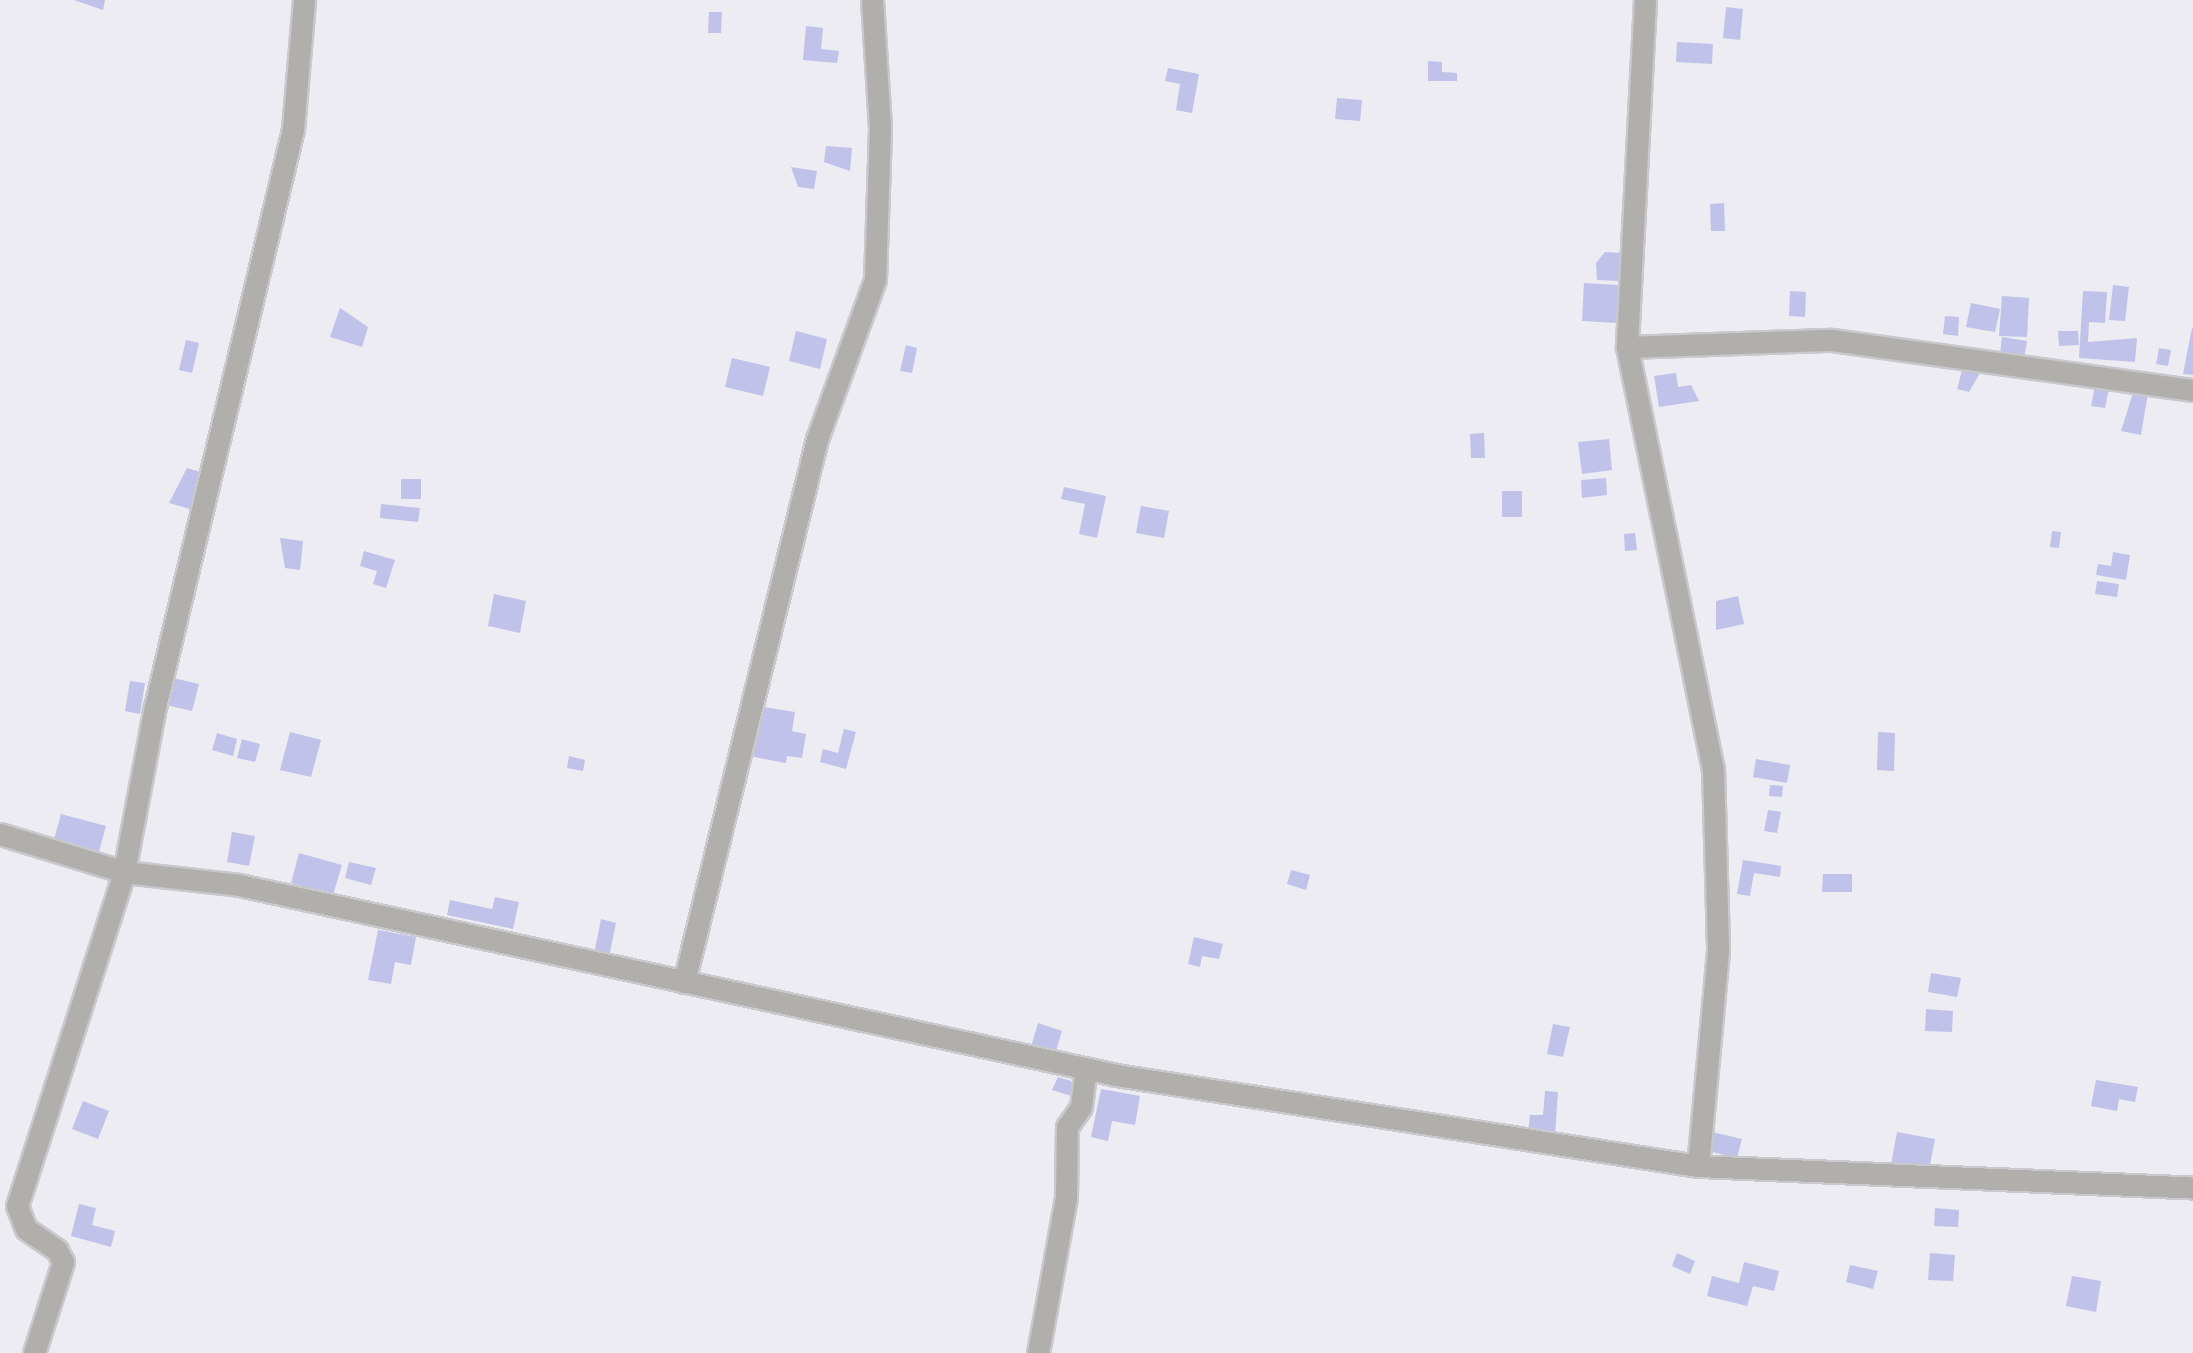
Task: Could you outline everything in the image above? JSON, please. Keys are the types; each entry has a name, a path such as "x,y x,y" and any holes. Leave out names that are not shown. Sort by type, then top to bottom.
{"street":[{"path":"34,1353 63,1262 57,1250 26,1229 17,1206 124,872 155,707 293,129 304,0"},
{"path":"684,982 817,439 875,281 880,127 872,0"},
{"path":"1645,0 1627,347 1713,768 1718,951 1698,1166"},
{"path":"1627,347 1832,340 2193,390"},
{"path":"0,834 124,872 239,885 1086,1068 1698,1166 2193,1188"},
{"path":"1038,1353 1066,1196 1067,1127 1081,1107 1086,1068"}],"building":[{"path":"74,0 105,0 103,10"},
{"path":"1726,7 1743,9 1740,40 1723,38"},
{"path":"709,12 722,12 721,33 708,33"},
{"path":"806,26 823,28 821,49 839,51 837,63 803,60"},
{"path":"1677,42 1713,44 1712,64 1676,62"},
{"path":"1428,61 1442,62 1442,72 1457,73 1457,81 1428,81"},
{"path":"1168,68 1199,74 1192,113 1176,110 1180,84 1165,81"},
{"path":"1337,98 1362,100 1360,121 1335,119"},
{"path":"826,146 852,148 850,171 824,162"},
{"path":"791,167 817,171 814,189 798,187"},
{"path":"1724,203 1725,231 1711,231 1710,204"},
{"path":"1605,252 1623,253 1621,281 1597,280 1596,263"},
{"path":"1584,283 1618,285 1617,323 1582,321"},
{"path":"2113,285 2129,287 2125,321 2109,320"},
{"path":"1790,291 1806,292 1805,317 1789,316"},
{"path":"2083,291 2107,292 2105,323 2089,322 2088,342 2137,338 2135,362 2079,358"},
{"path":"2002,296 2029,298 2027,337 1999,336"},
{"path":"1971,303 2000,309 1995,332 1966,327"},
{"path":"340,308 368,327 362,347 330,337"},
{"path":"1945,316 1959,317 1958,336 1943,334"},
{"path":"2193,329 2193,375 2183,374"},
{"path":"796,331 827,339 820,369 789,361"},
{"path":"2058,331 2078,331 2079,345 2059,346"},
{"path":"2002,337 2027,341 2024,358 2000,354"},
{"path":"186,340 199,343 192,373 179,370"},
{"path":"906,345 917,348 912,373 900,371"},
{"path":"2159,348 2171,350 2168,366 2156,364"},
{"path":"732,358 770,367 763,396 725,387"},
{"path":"1964,363 1983,368 1969,392 1957,389"},
{"path":"1676,373 1678,387 1691,385 1699,401 1659,407 1654,376"},
{"path":"2096,381 2110,384 2105,408 2091,406"},
{"path":"2134,390 2148,393 2141,435 2121,431"},
{"path":"1484,433 1485,458 1471,458 1470,434"},
{"path":"1609,439 1612,470 1582,474 1578,442"},
{"path":"187,468 207,474 197,511 169,503"},
{"path":"1606,478 1607,495 1582,498 1581,480"},
{"path":"401,479 421,479 421,499 401,499"},
{"path":"1064,487 1106,496 1097,538 1079,534 1085,504 1061,499"},
{"path":"1502,491 1522,491 1522,517 1502,517"},
{"path":"381,504 420,508 418,522 380,518"},
{"path":"1141,506 1169,511 1164,538 1136,533"},
{"path":"2052,531 2061,532 2059,548 2050,547"},
{"path":"1635,533 1637,550 1625,551 1624,534"},
{"path":"280,538 303,541 300,570 285,568"},
{"path":"364,551 395,560 386,588 373,584 377,571 360,566"},
{"path":"2113,552 2130,555 2126,580 2096,575 2098,564 2111,566"},
{"path":"2097,581 2119,584 2117,597 2095,594"},
{"path":"494,594 526,601 520,633 488,626"},
{"path":"1738,596 1744,624 1716,630 1716,601"},
{"path":"173,678 199,684 192,711 166,705"},
{"path":"130,681 145,683 140,714 125,711"},
{"path":"757,706 795,712 792,731 806,734 802,758 787,756 786,763 749,756"},
{"path":"844,729 856,732 846,769 820,762 823,749 838,753"},
{"path":"290,732 321,740 311,777 280,770"},
{"path":"1878,732 1895,733 1894,771 1877,770"},
{"path":"217,733 237,739 233,756 212,750"},
{"path":"242,739 260,744 255,762 237,758"},
{"path":"569,756 585,760 583,771 567,768"},
{"path":"1756,759 1790,765 1787,783 1753,777"},
{"path":"1770,785 1783,786 1782,797 1769,796"},
{"path":"1768,810 1781,812 1777,833 1764,831"},
{"path":"61,814 106,826 98,855 53,843"},
{"path":"232,832 255,836 249,866 227,862"},
{"path":"299,853 342,865 333,895 291,883"},
{"path":"1743,860 1781,866 1780,877 1754,873 1750,896 1737,894"},
{"path":"349,862 376,868 371,885 345,878"},
{"path":"1291,870 1310,875 1306,890 1287,884"},
{"path":"1823,874 1852,874 1852,892 1822,892"},
{"path":"495,897 519,902 513,929 447,915 450,900 492,909"},
{"path":"601,919 616,923 609,957 594,954"},
{"path":"378,930 416,937 411,965 395,962 391,984 368,980"},
{"path":"1194,937 1223,944 1219,959 1202,956 1200,967 1188,964"},
{"path":"1931,973 1961,978 1957,997 1928,992"},
{"path":"1926,1009 1953,1011 1952,1032 1925,1031"},
{"path":"1038,1023 1062,1031 1054,1057 1030,1050"},
{"path":"1553,1024 1570,1027 1563,1057 1547,1054"},
{"path":"1058,1077 1071,1081 1075,1097 1052,1090"},
{"path":"2096,1080 2138,1087 2135,1102 2119,1099 2117,1111 2091,1106"},
{"path":"1101,1089 1140,1096 1135,1125 1112,1121 1108,1141 1091,1137"},
{"path":"1545,1091 1558,1092 1555,1135 1528,1133 1530,1115 1543,1115"},
{"path":"83,1101 109,1111 98,1139 72,1129"},
{"path":"1712,1132 1742,1139 1737,1158 1708,1151"},
{"path":"1897,1132 1935,1139 1929,1170 1891,1164"},
{"path":"79,1204 96,1208 92,1225 115,1231 111,1247 71,1236"},
{"path":"1935,1208 1959,1210 1958,1227 1934,1226"},
{"path":"1677,1253 1695,1261 1690,1274 1672,1266"},
{"path":"1930,1253 1955,1255 1953,1281 1928,1280"},
{"path":"1744,1262 1779,1271 1774,1291 1753,1286 1747,1306 1707,1296 1712,1276 1739,1283"},
{"path":"1850,1265 1878,1271 1873,1289 1846,1282"},
{"path":"2072,1276 2101,1281 2096,1312 2066,1306"}]}
